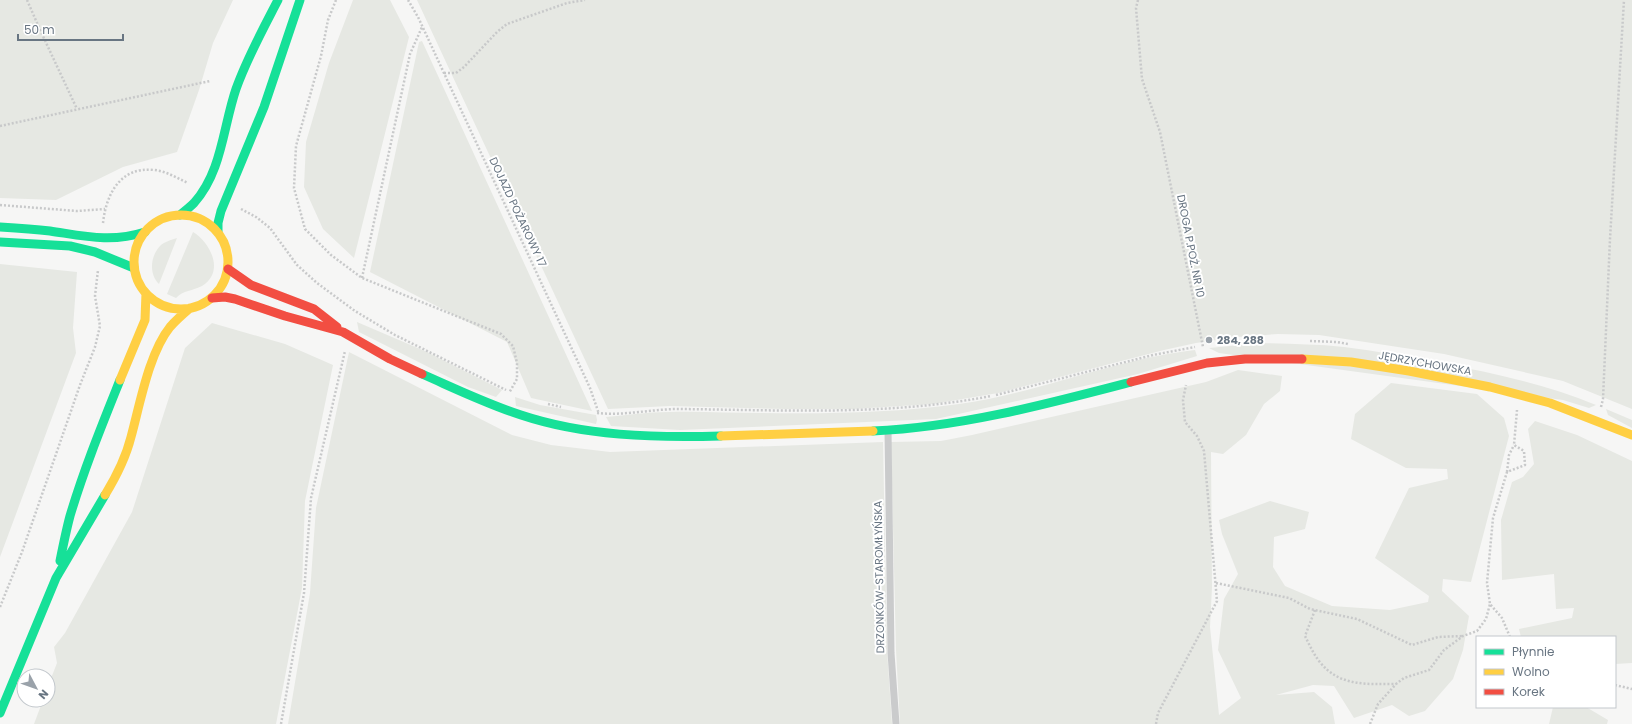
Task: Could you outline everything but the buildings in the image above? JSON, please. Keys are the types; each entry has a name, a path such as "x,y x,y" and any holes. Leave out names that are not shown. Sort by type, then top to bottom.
{"main road":[{"path":"180,215 188,210 195,202 213,173 236,88 256,42 278,0"},
{"path":"218,232 219,217 271,89 285,50 300,0"},
{"path":"0,713 56,578 117,476 131,438 144,386 160,343 169,328 178,318 190,308 212,298 220,289 228,269 228,256 224,243 218,232 200,220 180,215 167,217 155,223 145,232 138,242 135,252 134,268 138,281 146,293 164,306 174,308 190,308"},
{"path":"0,227 54,231 102,239 120,239 145,232"},
{"path":"0,242 12,244 71,246 101,254 134,268"},
{"path":"228,269 258,288 314,309 345,334"},
{"path":"56,578 70,516 81,482 95,442 144,320 146,293"},
{"path":"212,298 225,297 235,299 345,334"},
{"name":"JĘDRZYCHOWSKA","path":"345,334 390,358 500,408 548,424 605,434 688,436 888,430 936,426 1047,404 1207,363 1252,359 1295,359 1351,362 1409,371 1518,394 1550,403 1632,435"}],"lane":[{"name":"DRZONKÓW-STAROMŁYŃSKA","path":"888,430 891,653 896,724"}],"path":[{"path":"27,0 77,109"},
{"path":"336,0 328,20 321,56 296,146 294,188 305,229 331,255 362,278 501,334 513,346 517,363 517,379 500,408"},
{"name":"DOJAZD POŻAROWY 17","path":"408,0 444,73 590,388 605,434"},
{"path":"444,73 456,73 464,67 497,32 507,24 567,4 585,0"},
{"name":"DROGA P.POŻ. NR 10","path":"1138,0 1136,8 1142,79 1160,132 1207,363"},
{"path":"1596,420 1603,399 1610,239 1624,0"},
{"path":"362,278 410,54 422,27"},
{"path":"0,126 210,81"},
{"path":"102,239 105,209 114,186 131,172 153,170 171,175 203,190"},
{"path":"226,200 263,221 270,228 297,266 317,283 360,314 395,335 516,394"},
{"path":"0,206 77,211 105,209"},
{"path":"0,607 22,552 80,385 95,347 100,326 95,296 96,278 101,254"},
{"path":"281,724 304,593 311,498 345,334"},
{"path":"1306,342 1337,342"},
{"path":"593,412 599,413 677,409 826,411 934,406 997,395 1153,355 1209,346"},
{"path":"1156,724 1158,713 1217,601 1209,529 1204,451 1197,436 1185,422 1183,400 1190,367"},
{"path":"1370,724 1378,704 1396,684 1404,678 1429,670 1444,650 1463,636 1477,631 1486,619 1490,604 1487,584 1493,518 1507,472 1509,455 1514,445 1518,394"},
{"path":"545,404 567,408"},
{"path":"1507,472 1526,465 1524,451 1514,445"},
{"path":"1216,583 1290,598 1310,609 1358,619 1412,645 1438,636 1463,636"},
{"path":"1490,604 1502,618 1510,636"},
{"path":"1315,610 1305,636 1319,661 1338,678 1361,684 1396,684"},
{"path":"1616,685 1632,689"}],"shaded area":[{"path":"0,0 233,0 213,43 199,90 177,152 123,167 56,200 0,198"},
{"path":"353,0 390,0 409,37 354,258 323,229 304,187 306,142 329,63"},
{"path":"417,0 1632,0 1632,409 1563,381 1444,354 1319,335 1278,334 1237,337 1196,343 998,393 933,404 853,409 670,406 608,409"},
{"path":"422,41 592,411 531,398 507,342 370,272 419,42"},
{"path":"193,232 210,250 213,258 213,273 209,280 202,286 182,293 176,298 167,294"},
{"path":"177,238 159,284 152,270 154,255 160,246"},
{"path":"0,264 77,272 73,328 76,353 0,557"},
{"path":"357,322 427,352 502,390 496,397 468,387 359,332"},
{"path":"212,323 285,344 333,365 305,501 302,588 276,724 34,724 40,708 56,708 55,668 57,663 54,647 65,633 132,512 185,348"},
{"path":"1262,343 1344,347 1380,352 1519,380 1558,391 1596,405 1589,408 1563,400 1219,353 1209,348"},
{"path":"1195,350 1197,356 1138,374 936,419 680,430 611,426 606,417 661,412 835,413 934,407 989,399 1106,368 1165,354"},
{"path":"349,352 512,435 551,445 610,452 883,442 887,650 892,724 288,724 310,593 316,508"},
{"path":"1238,370 1282,376 1280,391 1264,404 1246,435 1223,454 1211,452 1212,587 1210,627 1219,715 1241,698 1218,650 1224,599 1238,574 1222,534 1219,520 1270,501 1309,512 1305,529 1274,537 1273,567 1285,586 1332,606 1390,610 1428,602 1429,596 1375,558 1409,488 1448,479 1447,469 1406,468 1351,439 1355,414 1391,383 1477,394 1504,418 1509,436 1471,582 1443,579 1442,591 1469,616 1463,650 1453,679 1425,711 1409,716 1392,705 1354,718 1334,686 1313,685 1276,695 1314,692 1332,707 1335,724 900,724 896,650 891,442 941,441 972,435 1206,382"},
{"path":"515,397 540,405 596,415 596,424 516,406"},
{"path":"1606,409 1632,420 1632,428 1608,415"},
{"path":"1535,421 1577,435 1632,461 1632,663 1616,664 1616,636 1521,636 1519,629 1572,618 1574,608 1556,609 1554,574 1502,580 1501,520 1512,482 1523,477 1534,464 1528,429"},
{"path":"1553,708 1588,708 1608,720 1607,724 1549,724"}],"traffic: fast":[{"path":"180,215 194,203 211,177 221,149 240,77 278,0"},
{"path":"218,232 218,223 221,211 264,107 300,0"},
{"path":"0,227 44,230 98,238 121,237 145,232"},
{"path":"0,242 70,246 95,252 134,268"},
{"path":"422,374 508,411 545,422 569,427 645,436 721,436"},
{"path":"60,561 75,499 120,380"},
{"path":"873,431 906,429 971,420 1036,406 1131,382"},
{"path":"0,713 56,578 105,495"}],"traffic: slow":[{"path":"181,215 199,219 214,229 224,244 228,262 224,280 214,295 199,305 181,309 163,305 148,295 138,280 134,262 138,244 148,229 163,219 181,215"},
{"path":"120,380 145,320 146,293"},
{"path":"105,495 117,474 126,452 146,379 156,351 170,327 190,308"},
{"path":"1302,359 1351,362 1409,371 1490,387 1550,403 1632,435"},
{"path":"721,436 873,431"}],"traffic: jam":[{"path":"228,269 251,285 314,309 337,327"},
{"path":"212,298 225,297 235,299 285,316 343,332 390,359 422,374"},
{"path":"1131,382 1207,363 1245,359 1302,359"}],"place":[{"name":"284, 288","path":"1209,340"}]}
